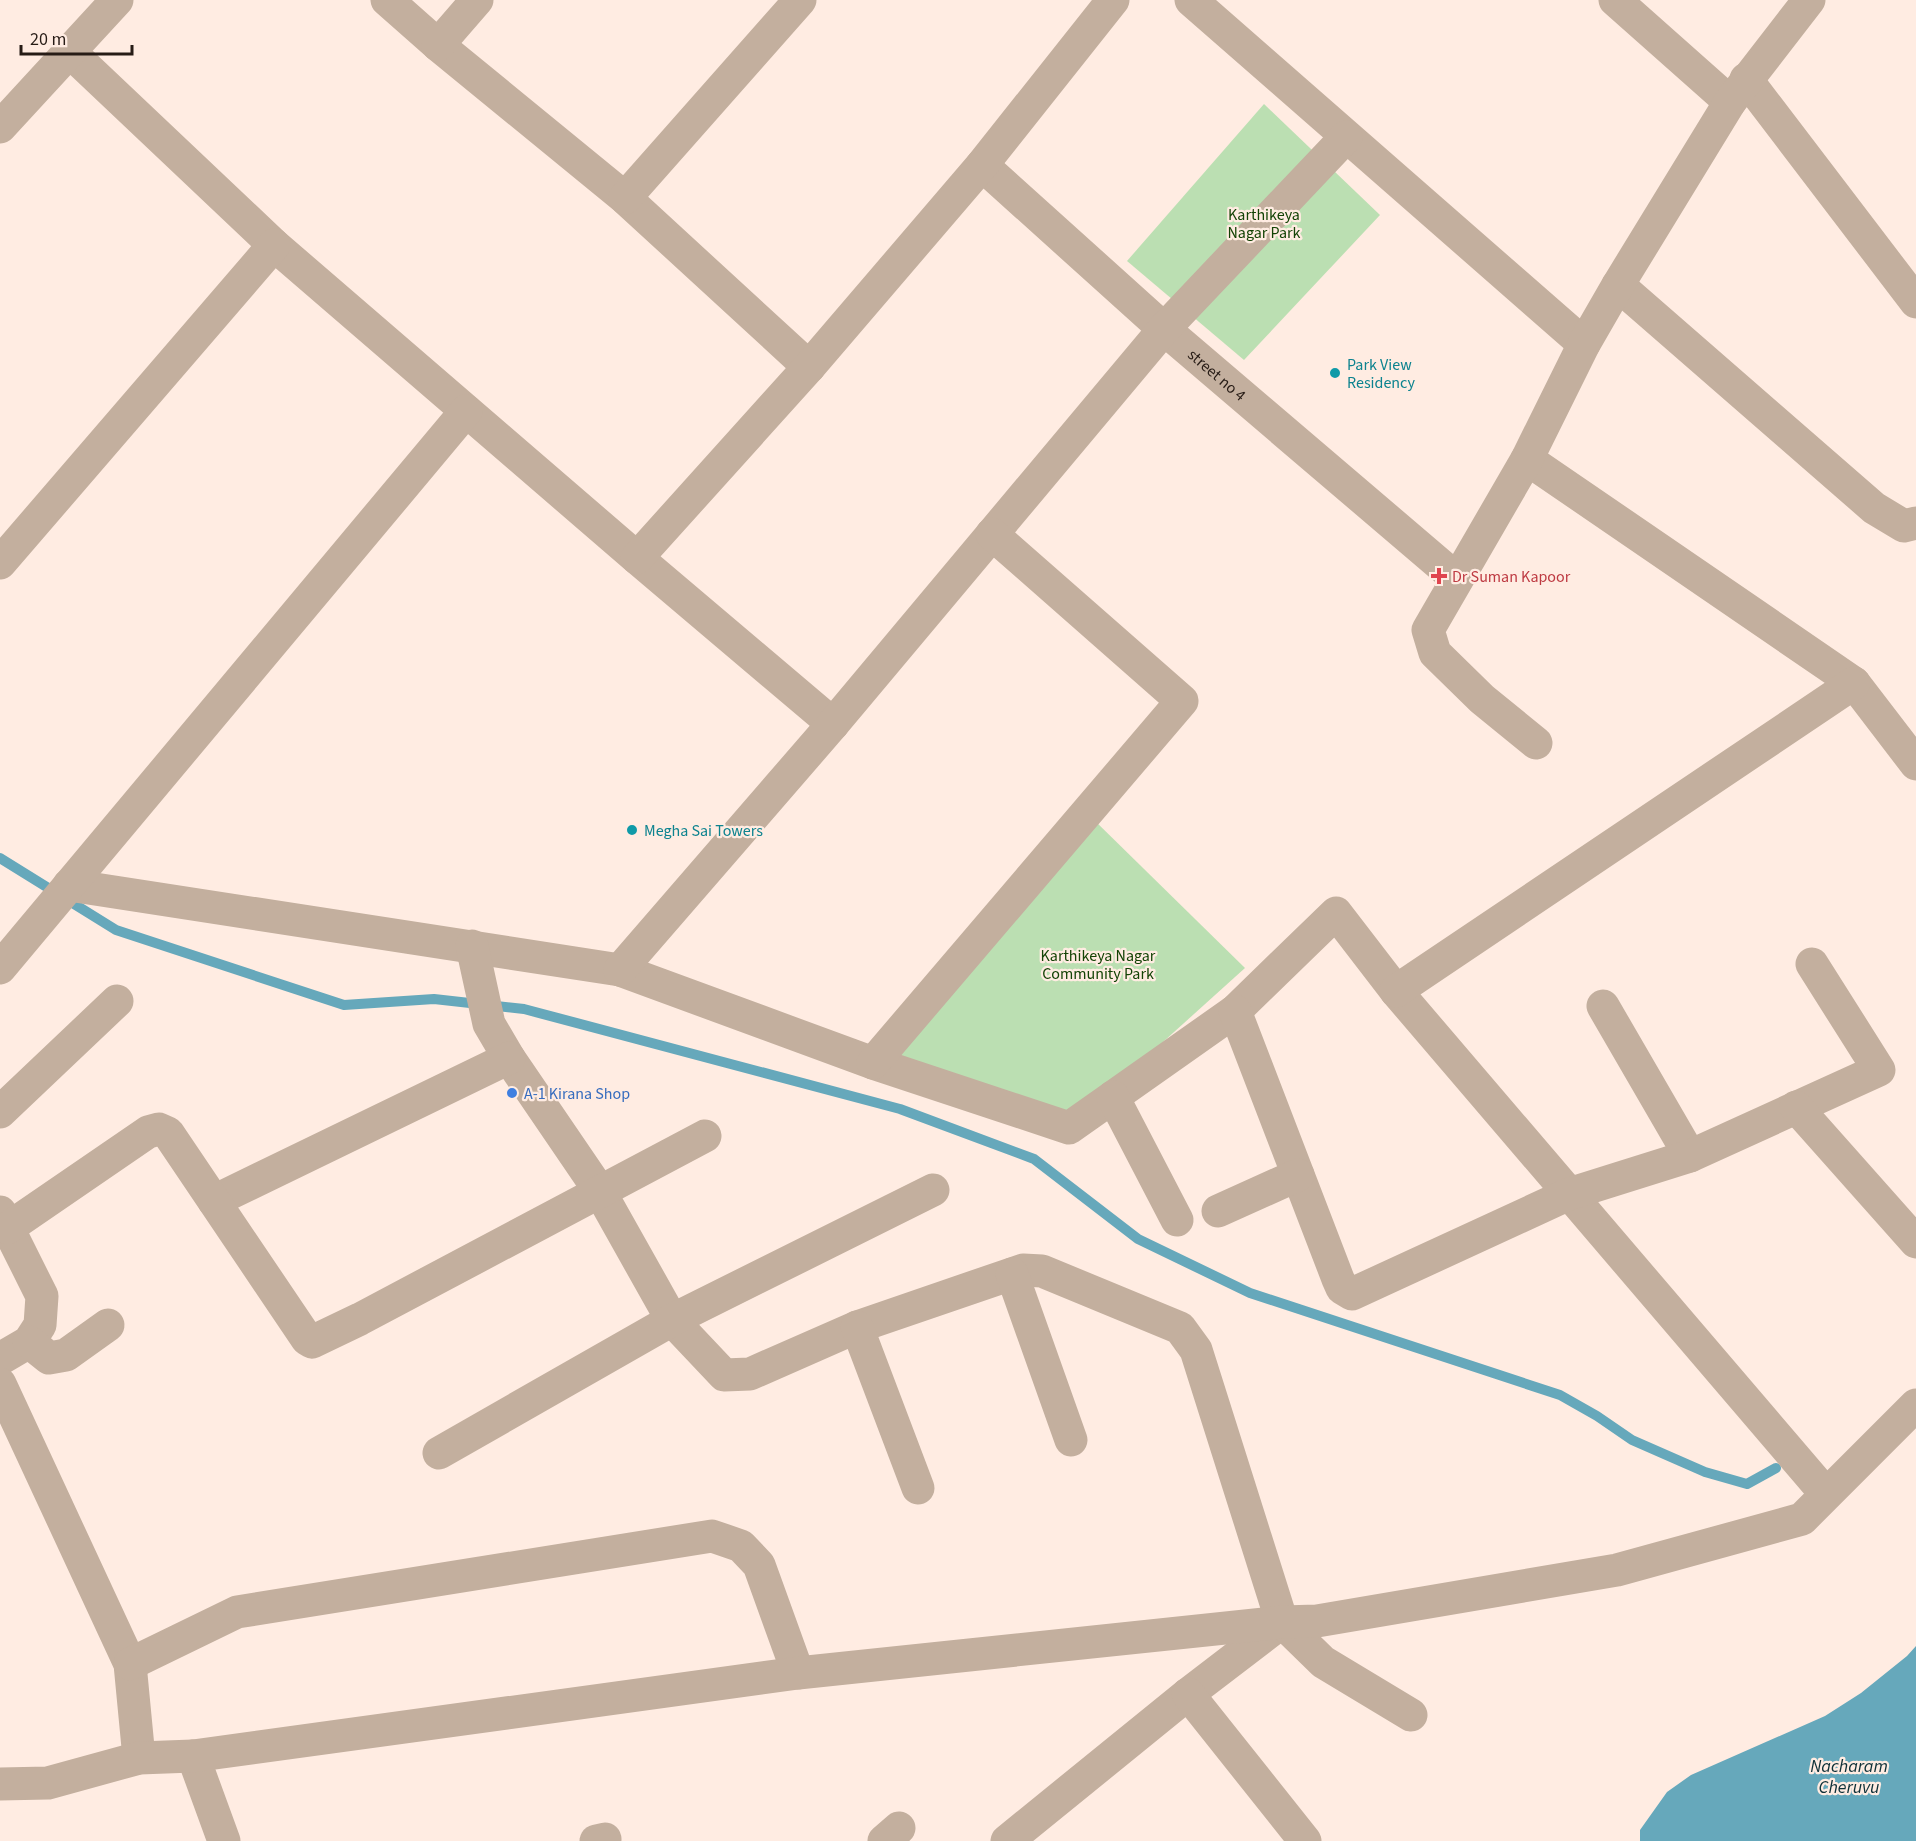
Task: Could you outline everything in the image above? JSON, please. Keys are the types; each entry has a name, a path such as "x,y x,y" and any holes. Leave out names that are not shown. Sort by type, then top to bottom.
{"street":[{"path":"0,127 117,0"},
{"path":"387,0 438,45 625,198 808,367"},
{"path":"438,45 477,0"},
{"path":"625,198 800,0"},
{"path":"637,558 808,367 982,165 1113,0"},
{"path":"1191,0 1584,344"},
{"path":"1614,0 1738,90 1916,302"},
{"path":"1536,743 1482,699 1435,653 1428,630 1527,459 1584,344 1618,285 1738,90 1809,0"},
{"path":"69,51 274,245 833,724"},
{"path":"620,970 833,724 1164,329 1346,137"},
{"name":"street no 4","path":"982,165 1164,329 1457,579"},
{"path":"0,563 274,245"},
{"path":"1618,285 1874,508 1904,526 1916,523"},
{"path":"0,968 466,411"},
{"path":"1527,459 1854,683 1916,764"},
{"path":"873,1063 1182,701 992,534"},
{"path":"1396,991 1854,683"},
{"path":"69,885 620,970 873,1063 1069,1128 1235,1011 1336,913 1396,991 1826,1494"},
{"path":"472,946 489,1024 509,1058 599,1190 672,1320 724,1375 750,1374 857,1327 1023,1270 1042,1271 1180,1328 1196,1350 1282,1622 1323,1662 1411,1715"},
{"path":"1235,1011 1338,1279 1342,1288 1352,1294 1569,1194 1690,1156 1879,1070 1812,964"},
{"path":"0,1112 117,1000"},
{"path":"1603,1006 1690,1156"},
{"path":"214,1201 509,1058"},
{"path":"1113,1097 1177,1220"},
{"path":"1796,1107 1916,1242"},
{"path":"0,1359 29,1342 40,1325 42,1296 4,1220 148,1132 159,1129 168,1133 307,1339 312,1341 360,1319 599,1190 705,1136"},
{"path":"1218,1211 1298,1175"},
{"path":"439,1453 672,1320 933,1190"},
{"path":"1012,1274 1071,1440"},
{"path":"29,1342 49,1358 66,1355 108,1325"},
{"path":"857,1327 918,1488"},
{"path":"0,1384 130,1664 139,1758"},
{"path":"0,1784 48,1783 139,1758 193,1756 798,1673 1282,1622 1317,1621 1617,1570 1802,1519 1916,1405"},
{"path":"130,1664 237,1611 712,1536 741,1546 759,1565 798,1673"},
{"path":"1007,1841 1188,1694 1282,1622"},
{"path":"1188,1694 1291,1836"},
{"path":"193,1756 224,1841"}],"green space":[{"name":"Karthikeya Nagar Park","path":"1264,104 1380,215 1244,360 1127,261"},
{"name":"Karthikeya Nagar Community Park","path":"1091,817 1245,968 1153,1051 1070,1119 892,1052"}],"water":[{"name":"Nacharam Cheruvu","path":"1916,1646 1916,1841 1640,1841 1640,1830 1667,1792 1691,1775 1825,1716 1861,1693"}],"waterway":[{"path":"0,858 116,930 344,1005 434,999 524,1009 900,1109 1034,1159 1138,1239 1250,1293 1560,1395 1597,1416 1632,1440 1705,1472 1747,1484 1776,1468"}],"place":[{"name":"Park View Residency","path":"1335,373"},
{"name":"Dr Suman Kapoor","path":"1439,576"},
{"name":"Megha Sai Towers","path":"632,830"},
{"name":"A-1 Kirana Shop","path":"512,1093"}]}
